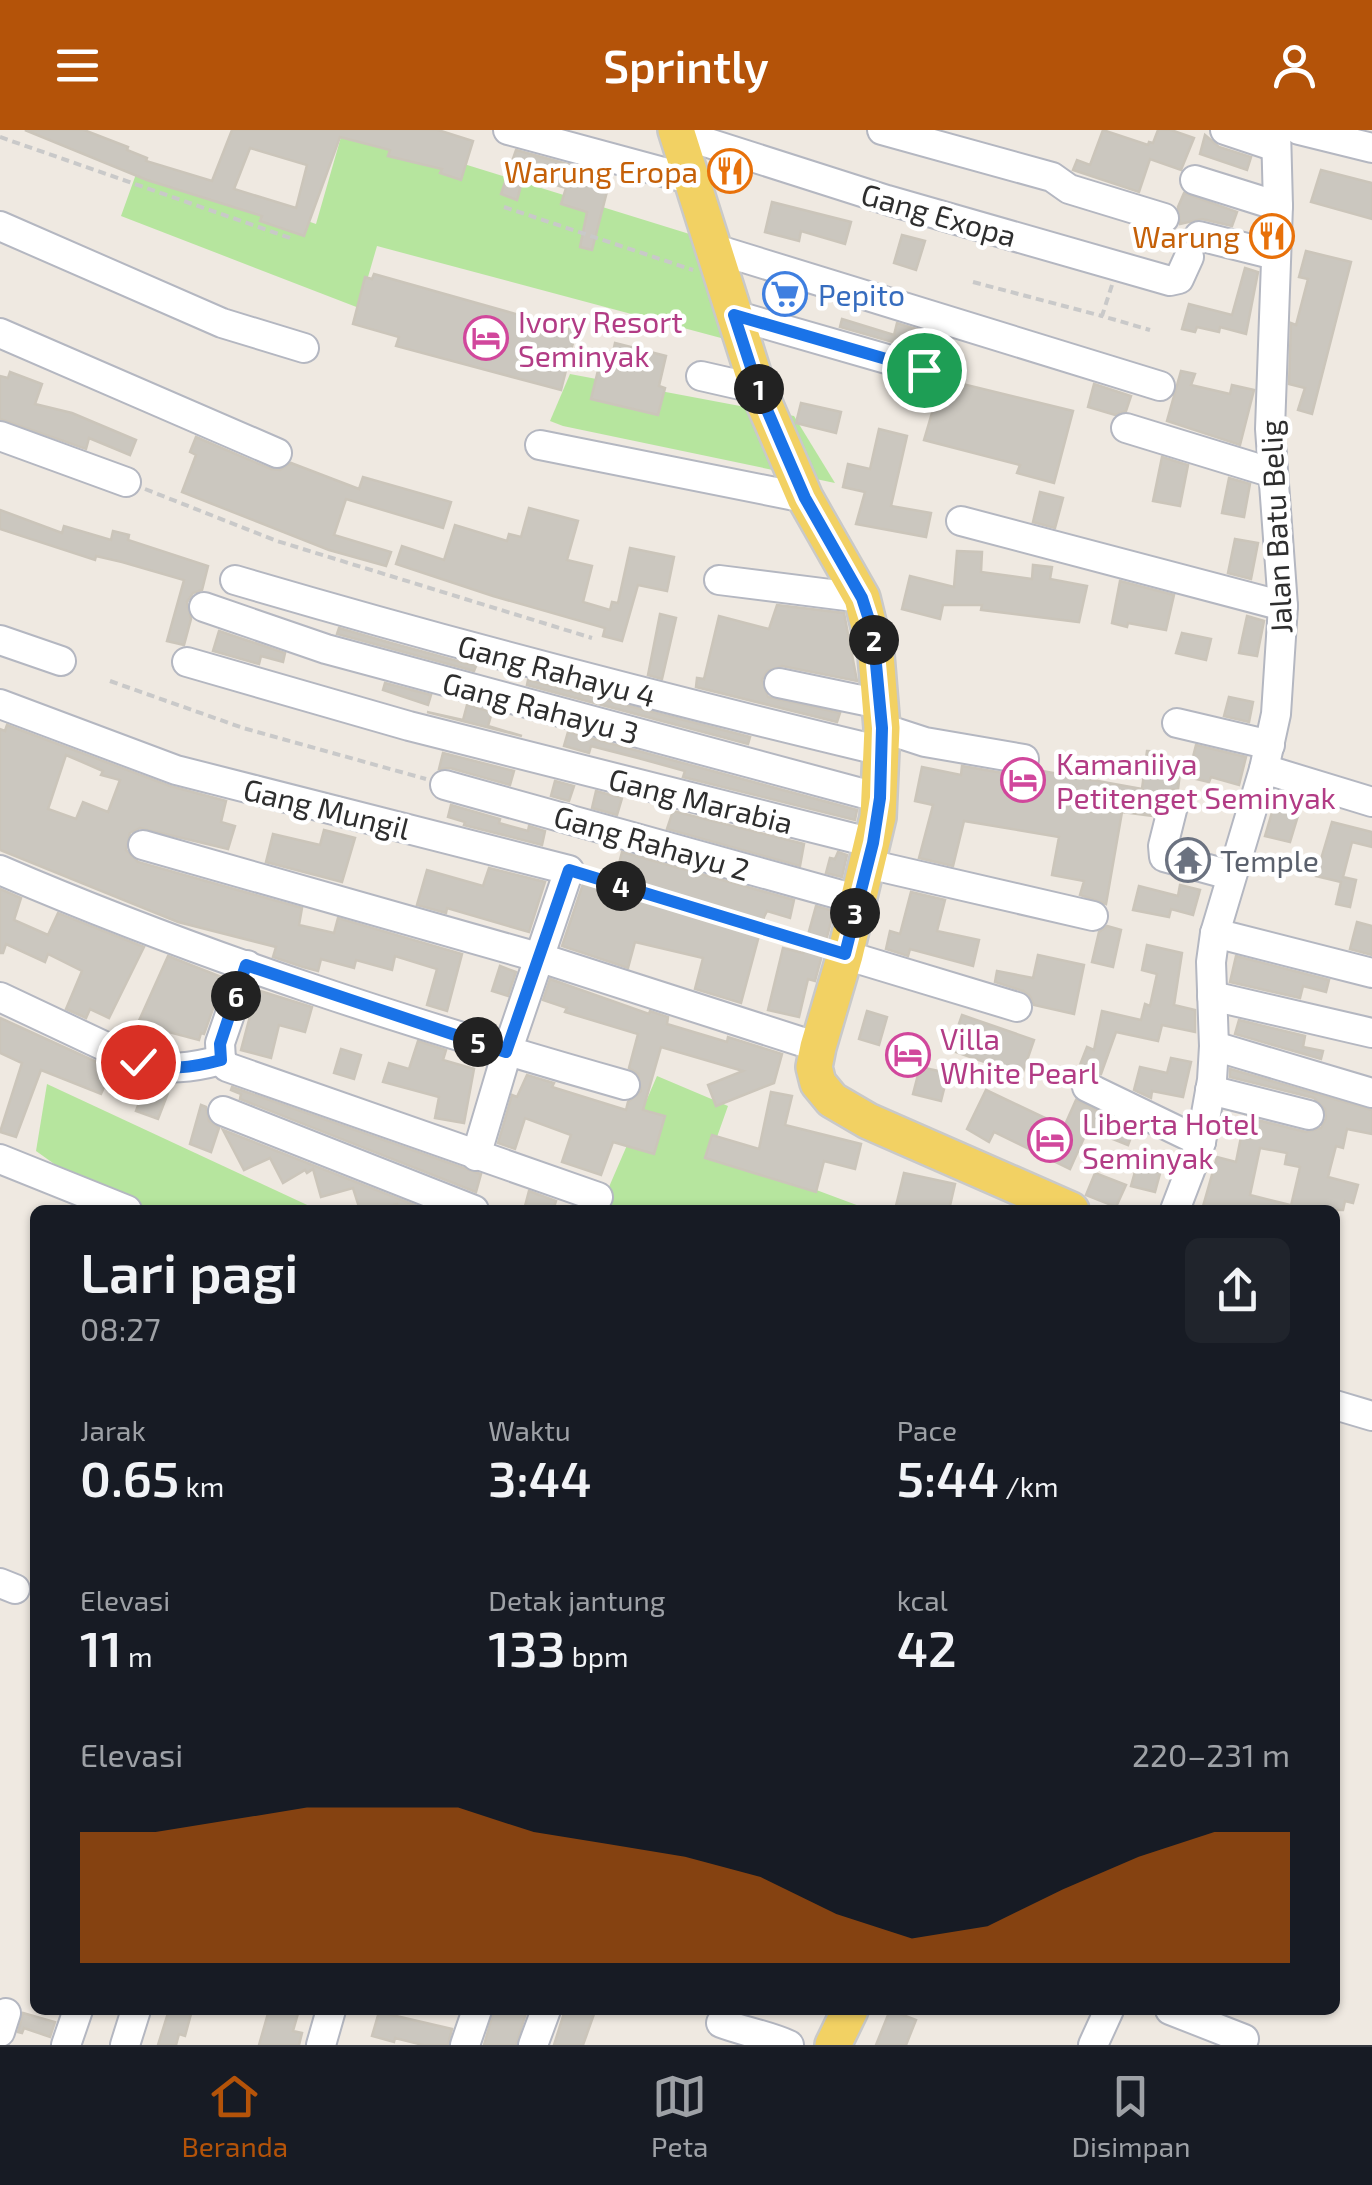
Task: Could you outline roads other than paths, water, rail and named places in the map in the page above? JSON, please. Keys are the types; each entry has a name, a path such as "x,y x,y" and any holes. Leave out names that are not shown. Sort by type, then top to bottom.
{"main road":[{"path":"676,132 758,389 805,498 862,598 873,632 881,728 880,798 859,900 818,1047 814,1068 818,1083 843,1107 1060,1205"},
{"path":"834,2045 848,2015"}],"street":[{"path":"508,130 689,179"},
{"path":"882,130 1052,177 1069,189 1164,218"},
{"path":"1225,130 1276,139"},
{"path":"1299,130 1372,148"},
{"name":"Gang Exopa","path":"676,132 888,200 1176,282 1194,246 1276,255"},
{"name":"Jalan Batu Belig","path":"1176,1205 1201,1142 1214,1046 1211,962 1215,932 1267,757 1283,606 1269,394 1278,206 1276,139"},
{"path":"1195,180 1278,206"},
{"path":"0,226 222,323 304,348"},
{"path":"717,264 1160,386"},
{"path":"734,315 924,370"},
{"path":"0,333 277,453"},
{"path":"702,376 758,389"},
{"path":"1126,428 1274,473"},
{"path":"0,436 126,482"},
{"path":"540,445 805,498"},
{"path":"961,521 1283,606"},
{"name":"Gang Rahayu 4","path":"235,580 677,702 881,728"},
{"path":"719,580 862,598"},
{"name":"Gang Rahayu 3","path":"204,608 326,649 880,798"},
{"path":"0,640 61,661"},
{"name":"Gang Rahayu 3","path":"188,662 530,758"},
{"path":"779,683 881,728 938,745 1024,759"},
{"name":"Gang Mungil","path":"0,704 176,770 569,870 541,958"},
{"path":"1177,724 1372,802"},
{"name":"Gang Marabia","path":"530,758 1094,916"},
{"name":"Gang Rahayu 2","path":"445,784 859,900"},
{"path":"1173,806 1164,857 1230,876"},
{"path":"143,844 541,958 818,1047"},
{"path":"0,870 172,940 506,1052 624,1085"},
{"path":"1215,932 1372,973"},
{"path":"845,954 1017,1007"},
{"path":"476,1156 506,1052 541,958"},
{"path":"246,965 220,1044 221,1060 227,1068 598,1197"},
{"path":"1212,996 1372,1032"},
{"path":"0,997 63,1029 162,1070 221,1060"},
{"path":"1214,1046 1372,1092"},
{"path":"1087,1087 1201,1142"},
{"path":"1210,1090 1309,1114"},
{"path":"223,1110 461,1205"},
{"path":"0,1159 115,1205"},
{"path":"1340,1406 1372,1416"},
{"path":"66,2045 76,2015"},
{"path":"125,2045 134,2015"},
{"path":"321,2045 330,2015"},
{"path":"465,2045 475,2015"},
{"path":"533,2045 544,2015"},
{"path":"1093,2045 1107,2015"},
{"path":"1183,2015 1244,2038"},
{"path":"721,2023 789,2045"}],"place":[{"name":"Warung Eropa","path":"730,171"},
{"name":"Warung","path":"1272,236"},
{"name":"Pepito","path":"785,294"},
{"name":"Ivory Resort Seminyak","path":"486,338"},
{"name":"Kamaniiya Petitenget Seminyak","path":"1023,780"},
{"name":"Temple","path":"1188,860"},
{"name":"Villa White Pearl","path":"908,1055"},
{"name":"Liberta Hotel Seminyak","path":"1050,1140"}]}
